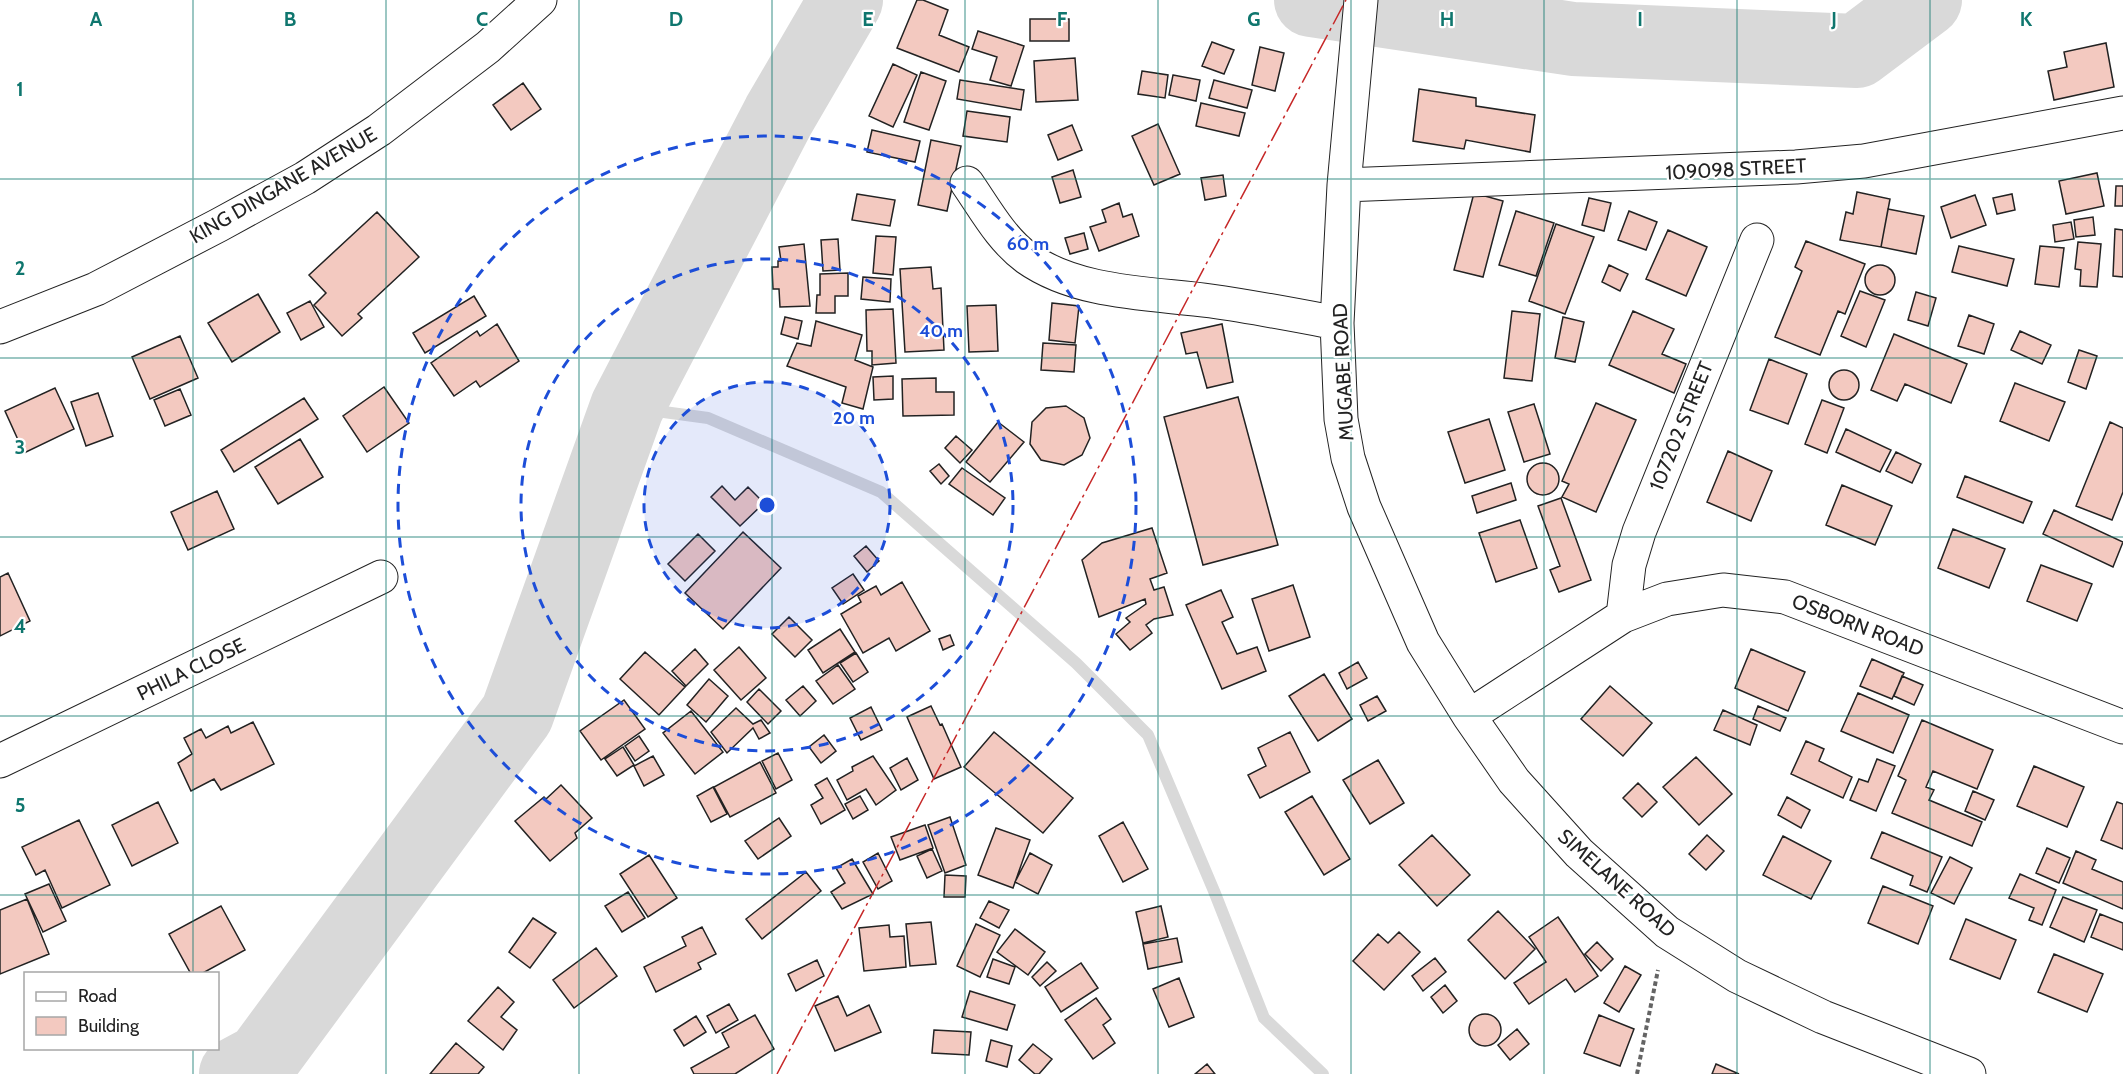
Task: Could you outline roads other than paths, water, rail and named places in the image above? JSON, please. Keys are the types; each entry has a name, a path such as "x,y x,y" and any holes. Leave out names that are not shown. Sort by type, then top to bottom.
{"street":[{"name":"KING DINGANE AVENUE","path":"0,327 96,289 305,178 379,130 488,47 540,0"},
{"name":"MUGABE ROAD","path":"1361,0 1344,185 1337,323 1341,419 1348,458 1364,507 1423,642 1470,716"},
{"name":"109098 STREET","path":"1344,185 1784,167 1864,161 2123,113"},
{"path":"967,183 1002,234 1025,256 1050,273 1079,282 1274,310 1337,323"},
{"name":"107202 STREET","path":"1623,616 1629,565 1639,532 1757,240"},
{"name":"PHILA CLOSE","path":"0,761 381,577"},
{"name":"OSBORN ROAD","path":"1470,716 1623,616 1667,599 1723,590 1785,597 2123,727"},
{"name":"SIMELANE ROAD","path":"1470,716 1514,781 1579,853 1666,932 1737,976 1918,1065 1969,1074"}],"waterway":[{"path":"236,1074 262,1060 517,714 627,407 779,115 846,0"},
{"path":"1311,0 1573,39 1857,51 1925,0"},
{"path":"627,407 708,418 881,492 1076,663 1148,735 1214,891 1264,1018 1323,1074"}]}
